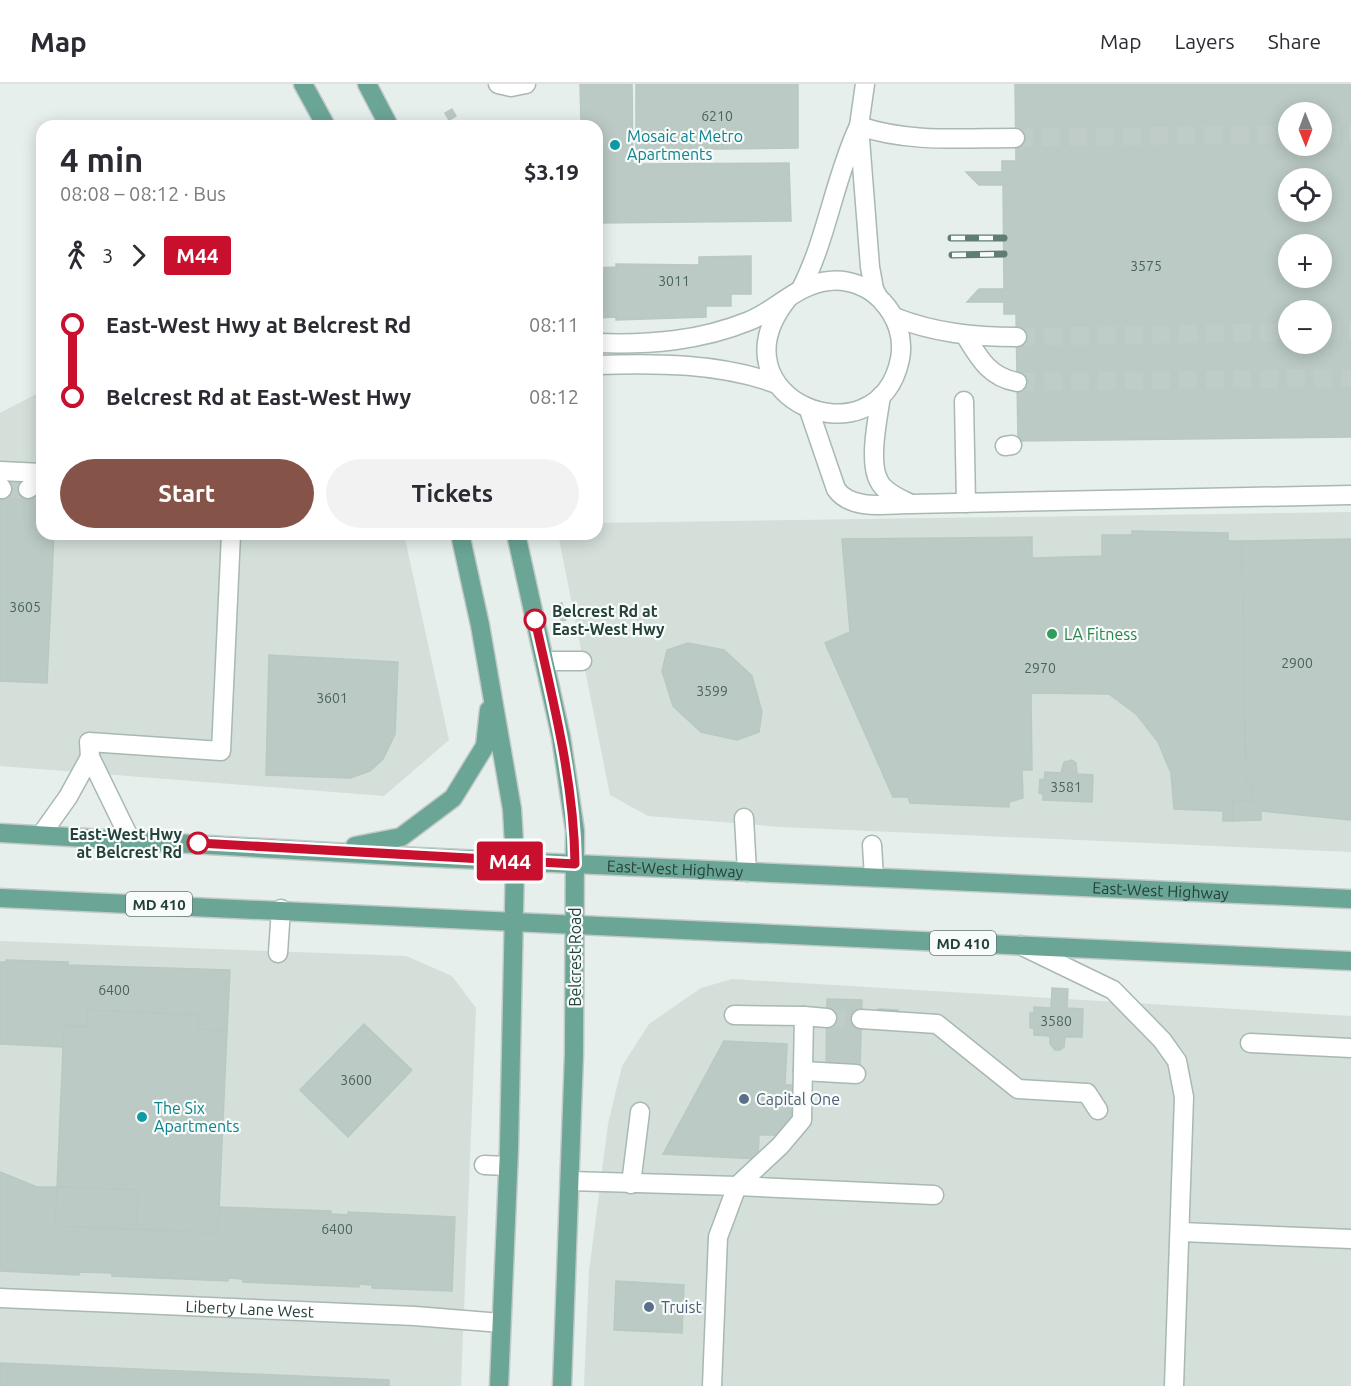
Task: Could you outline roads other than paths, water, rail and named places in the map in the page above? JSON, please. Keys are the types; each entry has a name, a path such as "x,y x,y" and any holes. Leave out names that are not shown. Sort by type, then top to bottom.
{"main road":[{"path":"303,84 323,120"},
{"path":"367,84 386,120"},
{"path":"461,540 492,690 512,809 515,861 508,1166 499,1386"},
{"name":"Belcrest Road","path":"517,540 561,738 575,831 576,925 562,1386"},
{"path":"330,852 401,837 453,798 485,746 492,690"},
{"name":"East-West Highway","path":"0,833 575,864 1351,899"},
{"name":"MD 410","path":"0,898 281,909 576,925 1351,960"}],"street":[{"path":"498,84 511,87 526,84"},
{"path":"865,84 859,126 870,267 874,289 894,317 901,351 897,369 881,396 875,451 877,479 896,497 911,504"},
{"path":"859,126 892,136 927,139 1015,138"},
{"path":"859,126 838,177 818,254 795,293 777,312 768,332 766,349 771,371 777,384 794,401 809,410 828,414 853,411 881,396"},
{"path":"603,343 649,343 698,336 749,321 795,293 831,280 847,281 866,288 878,297"},
{"path":"894,317 918,327 964,335 1017,337"},
{"path":"964,335 992,374 1017,382"},
{"path":"603,365 694,366 743,374 777,384"},
{"path":"964,401 966,503"},
{"path":"809,410 836,489 841,496 856,503 911,504 1351,495"},
{"path":"1,482 36,474"},
{"path":"130,839 90,757 89,742 221,751 231,540"},
{"path":"544,661 582,661"},
{"path":"41,835 68,797 90,757"},
{"path":"744,818 747,872"},
{"path":"872,845 873,877"},
{"path":"278,953 281,909"},
{"path":"1020,945 1113,990 1162,1040 1177,1061 1184,1097 1174,1386"},
{"path":"734,1015 827,1018"},
{"path":"712,1386 718,1237 737,1186 780,1146 802,1120 804,1016"},
{"path":"861,1019 937,1024 1018,1089 1087,1093 1098,1110"},
{"path":"1250,1043 1351,1048"},
{"path":"803,1071 856,1074"},
{"path":"631,1184 640,1112"},
{"path":"484,1165 508,1166"},
{"path":"570,1181 934,1195"},
{"path":"1181,1232 1351,1239"},
{"name":"Liberty Lane West","path":"0,1298 416,1316 501,1323"}],"tunnel":[{"path":"1332,134 1351,133"},
{"path":"1015,138 1278,134"},
{"path":"1332,331 1351,331"},
{"path":"1017,337 1278,332"},
{"path":"1017,382 1351,378"},
{"path":"2,489 28,489"},
{"path":"827,1018 861,1019"}],"railway":[{"path":"951,238 1004,238"},
{"path":"952,255 1004,254"}],"place":[{"name":"Mosaic at Metro Apartments","path":"615,145"},
{"name":"Belcrest Rd at East-West Hwy","path":"535,620"},
{"name":"LA Fitness","path":"1052,634"},
{"name":"East-West Hwy at Belcrest Rd","path":"198,843"},
{"name":"Capital One","path":"744,1099"},
{"name":"The Six Apartments","path":"142,1117"},
{"name":"Truist","path":"649,1307"}]}
